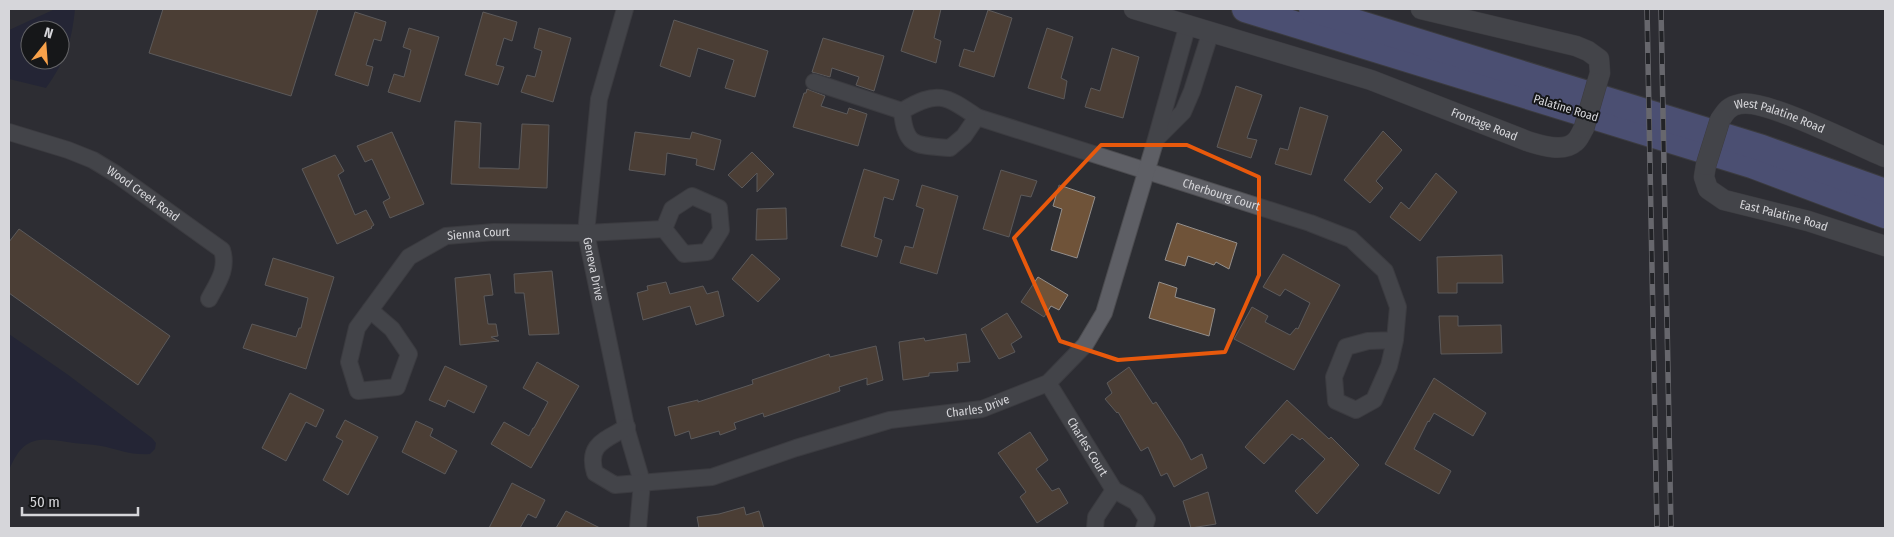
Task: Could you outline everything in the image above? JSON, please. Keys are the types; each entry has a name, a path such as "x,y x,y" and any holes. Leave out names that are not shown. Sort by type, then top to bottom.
{"highway":[{"name":"Palatine Road","path":"1245,9 1752,165 1885,214"},
{"name":"Palatine Road","path":"1312,9 1762,148 1885,192"}],"street":[{"name":"Frontage Road","path":"1134,9 1372,80 1527,141 1551,148 1571,145 1577,141 1584,128 1600,72 1599,60 1588,51 1576,46 1421,9"},
{"name":"Geneva Drive","path":"621,10 599,99 586,233 627,427 642,482 638,528"},
{"name":"Charles Drive","path":"627,427 597,446 593,454 592,463 595,473 615,485 712,477 796,448 890,420 982,409 1048,383 1085,345 1104,313 1188,24"},
{"name":"Charles Drive","path":"1156,139 1183,112 1192,91 1210,31"},
{"path":"814,82 902,111 904,130 912,142 920,145 950,148 964,136 977,117"},
{"name":"Cherbourg Court","path":"902,111 920,100 940,97 959,105 977,117 1310,223 1351,239 1385,271 1398,307 1396,340 1389,366 1374,400 1356,410 1336,401 1334,377 1346,348 1368,341 1396,340"},
{"name":"West Palatine Road","path":"1706,166 1720,120 1728,108 1741,103 1756,104 1790,115 1885,157"},
{"name":"Wood Creek Road","path":"9,132 68,150 93,160 116,174 222,250 225,260 224,266 209,299"},
{"name":"East Palatine Road","path":"1706,166 1704,177 1708,189 1724,200 1808,221 1885,246"},
{"name":"Sienna Court","path":"370,310 392,329 409,354 397,387 358,391 349,362 358,328 370,310 410,257 446,236 499,232 586,233 664,230"},
{"name":"Charles Court","path":"1048,383 1114,490 1136,502 1147,519 1144,528"},
{"path":"1095,528 1096,517 1114,490"}],"highlighted area":[{"path":"1101,145 1187,145 1259,177 1259,275 1225,352 1118,360 1060,341 1014,238"}],"water":[{"path":"55,9 75,9 70,41 70,20 31,20"},
{"path":"20,25 20,70 57,70 46,88 9,79 9,30"},
{"path":"9,334 67,374 152,438 156,443 155,449 150,454 137,454 97,445 56,440 38,440 31,442 19,451 9,470"}],"building":[{"path":"163,9 318,9 291,96 149,53"},
{"path":"914,9 941,9 934,38 941,41 936,63 901,51"},
{"path":"988,10 1012,18 994,77 959,66 964,49 974,52"},
{"path":"355,12 386,22 381,41 374,39 366,65 373,67 368,86 335,75"},
{"path":"483,12 517,22 512,41 504,38 496,65 504,67 498,85 465,75"},
{"path":"674,20 768,51 755,97 725,88 734,60 698,48 690,77 660,66"},
{"path":"409,28 439,37 420,102 388,92 394,74 404,77 411,50 403,47"},
{"path":"539,28 571,38 553,102 521,92 527,75 535,77 542,51 534,48"},
{"path":"1047,28 1073,37 1061,78 1067,81 1064,99 1028,88"},
{"path":"823,38 884,56 874,91 856,85 859,77 832,68 830,77 812,72"},
{"path":"1112,48 1139,57 1123,118 1085,107 1091,88 1100,91"},
{"path":"1236,86 1262,95 1247,138 1257,140 1251,158 1217,147"},
{"path":"807,89 825,96 821,106 847,114 849,108 867,114 858,146 793,127"},
{"path":"1300,107 1328,116 1311,175 1275,164 1280,148 1288,150"},
{"path":"455,121 481,123 479,168 519,169 522,124 549,125 547,188 451,184"},
{"path":"1383,131 1402,150 1376,181 1383,188 1370,203 1344,180"},
{"path":"392,132 424,204 390,218 383,202 390,198 372,159 365,162 357,146"},
{"path":"635,132 690,139 692,132 721,140 714,170 696,165 697,159 667,153 665,175 629,170"},
{"path":"752,152 774,174 757,192 757,173 742,188 728,175"},
{"path":"335,155 344,171 338,175 355,215 366,210 374,225 372,228 337,244 302,169"},
{"path":"864,169 899,180 893,200 884,197 874,237 882,240 877,257 841,246"},
{"path":"1001,170 1037,181 1031,197 1021,195 1009,237 983,229"},
{"path":"1436,173 1457,192 1420,241 1390,217 1401,202 1409,209"},
{"path":"922,185 958,196 937,274 900,263 905,246 913,248 924,209 916,206"},
{"path":"1059,185 1095,197 1077,258 1051,250 1062,209 1053,206"},
{"path":"786,208 787,239 756,240 757,209"},
{"path":"1177,223 1237,243 1229,269 1216,262 1214,265 1188,256 1185,266 1165,260"},
{"path":"19,229 170,336 138,385 9,293 9,242"},
{"path":"752,254 780,279 758,302 732,279"},
{"path":"1283,254 1340,285 1294,370 1234,339 1252,307 1268,316 1265,322 1290,335 1296,328 1298,329 1310,303 1285,289 1280,296 1263,287"},
{"path":"1502,255 1503,283 1457,283 1457,293 1438,293 1437,257"},
{"path":"273,258 334,277 306,369 243,348 252,324 296,337 299,328 301,328 308,298 265,285"},
{"path":"552,271 559,334 529,335 524,293 515,293 514,274"},
{"path":"490,274 493,295 484,296 488,324 496,324 498,336 491,337 499,341 460,345 455,278"},
{"path":"1038,277 1068,295 1059,310 1051,306 1044,317 1021,302"},
{"path":"666,282 670,294 703,286 707,294 718,291 724,316 696,325 690,306 643,320 637,293 648,290 647,286"},
{"path":"1159,282 1177,288 1175,297 1215,309 1209,336 1149,318"},
{"path":"1007,313 1022,337 1011,344 1015,352 999,359 981,329"},
{"path":"1439,316 1458,316 1458,326 1501,325 1502,353 1441,354"},
{"path":"966,334 970,362 957,363 958,371 929,373 929,376 903,380 899,342 924,338 925,341"},
{"path":"876,346 883,380 867,385 867,378 839,387 840,391 764,417 763,413 734,423 736,429 720,435 719,431 691,439 689,431 675,436 668,407 698,400 698,402 753,384 752,380 829,354 830,357"},
{"path":"537,362 579,386 531,468 491,444 504,422 529,436 534,428 548,402 523,388"},
{"path":"445,366 487,386 474,413 448,400 445,407 429,400"},
{"path":"1129,367 1153,404 1156,402 1182,442 1191,460 1202,454 1207,468 1174,487 1167,473 1161,476 1148,447 1141,451 1118,412 1105,399 1112,393 1107,383"},
{"path":"1434,378 1486,413 1473,436 1434,413 1428,421 1414,449 1451,471 1439,494 1385,464"},
{"path":"290,393 324,410 316,427 306,422 286,461 262,448"},
{"path":"1287,400 1329,439 1331,437 1359,465 1317,514 1295,491 1325,459 1302,438 1300,440 1292,434 1264,464 1245,447"},
{"path":"345,420 378,437 348,495 323,480 343,441 336,437"},
{"path":"416,421 433,429 430,436 457,451 445,474 402,452"},
{"path":"1030,432 1048,460 1036,469 1052,491 1059,488 1068,503 1037,523 1020,497 1026,492 998,453"},
{"path":"512,483 545,500 536,518 528,514 520,528 489,528"},
{"path":"1208,492 1216,524 1191,528 1183,501"},
{"path":"744,507 746,515 759,511 764,528 699,528 697,517 719,514"},
{"path":"566,511 600,528 556,528"}],"railway":[{"path":"1647,9 1657,528"},
{"path":"1661,9 1671,528"}]}
